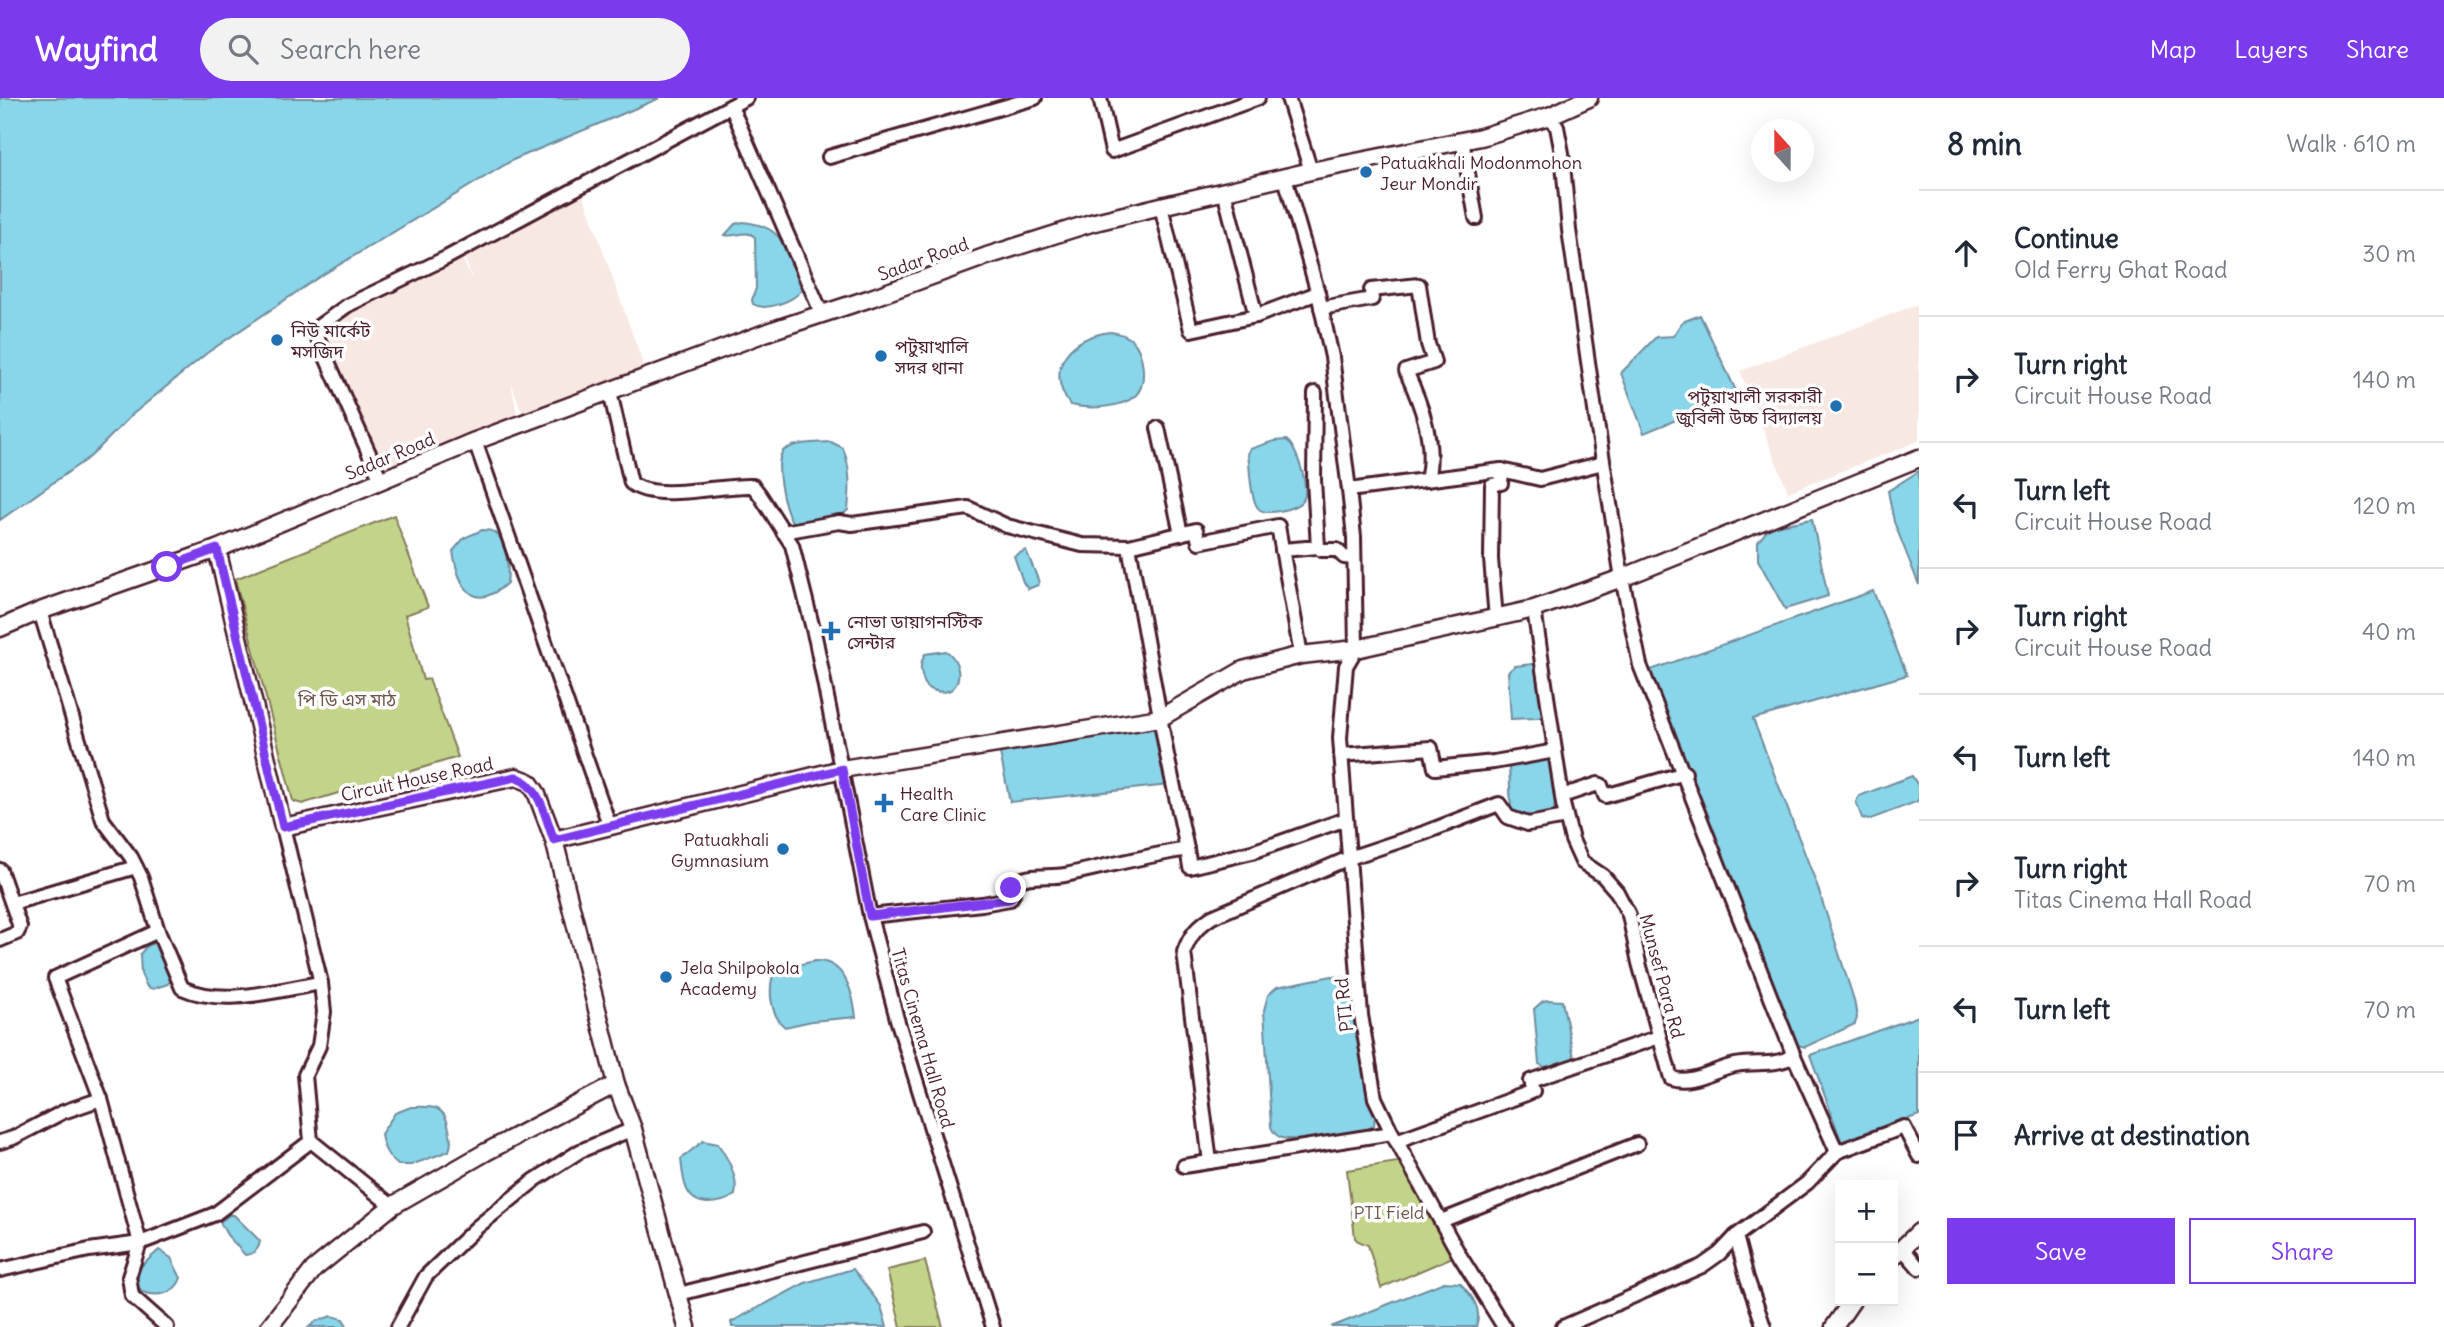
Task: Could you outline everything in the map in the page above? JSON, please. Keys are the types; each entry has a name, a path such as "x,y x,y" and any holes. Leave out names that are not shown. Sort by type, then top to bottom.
{"street":[{"path":"381,480 316,335 319,327 348,305 446,258 746,98"},
{"path":"829,157 1035,98"},
{"path":"1100,98 1112,151 1258,98"},
{"path":"1288,98 1311,171"},
{"name":"Sadar Road","path":"0,628 40,611 217,549 475,441 773,330 1000,252 1091,223 1161,206 1311,171 1481,137 1549,116 1589,98"},
{"path":"731,106 822,314"},
{"path":"1549,116 1557,127 1562,153 1569,230 1603,463 1640,665 1685,773 1794,1056 1837,1152"},
{"path":"1462,140 1476,218"},
{"path":"1285,178 1318,293 1332,357 1349,490 1356,649"},
{"path":"1224,191 1256,316"},
{"path":"1161,206 1191,330 1256,316 1318,293"},
{"path":"1321,308 1372,299 1371,290 1419,285 1428,344 1434,362 1406,370 1423,410 1429,451 1427,480"},
{"name":"Titas Cinema Hall Road","path":"610,392 631,483 638,489 693,492 735,485 753,486 792,545 816,641 870,916 897,1019 993,1327"},
{"path":"1315,393 1314,480 1318,547"},
{"path":"1158,428 1181,534"},
{"path":"475,441 610,827"},
{"path":"554,840 842,769 1160,718 1242,670 1301,655 1356,649 1534,609 1622,578 1919,457"},
{"path":"1349,490 1502,470 1540,479 1603,463"},
{"path":"1496,619 1490,559 1492,485 1501,483 1502,470"},
{"path":"783,532 968,508 1007,526 1082,545 1129,546 1196,530 1199,542 1278,526 1301,655"},
{"path":"1129,546 1190,867 1252,852 1346,819"},
{"path":"1282,550 1318,547 1321,550 1337,550 1344,557 1354,558"},
{"path":"217,549 321,983 324,1012 320,1046 305,1075 311,1142 392,1206"},
{"name":"Munsef Para Rd","path":"1534,609 1562,796 1572,840 1582,862 1603,876 1617,892 1629,915 1639,964 1671,1078 1680,1081 1733,1065 1761,1062 1772,1065 1794,1056"},
{"path":"40,611 103,820 136,867 158,931 182,988 200,996 221,998 321,983"},
{"name":"PTI Rd","path":"1356,649 1346,666 1343,685 1341,755 1361,1015 1376,1098 1394,1137 1504,1327"},
{"path":"1341,755 1431,748 1435,768 1494,762 1555,751"},
{"path":"1562,796 1601,785 1605,796 1685,773"},
{"name":"Circuit House Road","path":"283,827 516,777 528,782 536,792 554,840 616,1084 633,1129 687,1327"},
{"path":"1210,1162 1184,952 1189,938 1198,926 1349,858 1499,804 1508,817 1528,824 1566,817"},
{"path":"870,916 1010,899 1013,884 1025,878 1061,875 1187,849"},
{"path":"13,903 136,867"},
{"path":"0,870 20,927 18,933 0,940"},
{"path":"158,931 55,978 101,1099 141,1242 129,1277 132,1296 167,1327"},
{"path":"1184,1166 1394,1137 1534,1091 1530,1081 1659,1037"},
{"path":"269,1327 314,1269 392,1206 486,1152 616,1084"},
{"path":"0,1142 63,1112 101,1099"},
{"path":"1563,1327 1702,1266 1719,1254 1736,1236 1807,1183 1837,1152 1904,1127 1919,1156"},
{"path":"398,1327 426,1276 476,1228 535,1180 580,1151 633,1129"},
{"path":"0,1270 89,1250 141,1242 215,1214 311,1142"},
{"path":"1441,1221 1637,1144"},
{"path":"679,1294 923,1232"},
{"path":"1919,1232 1898,1252 1919,1268"},
{"path":"1736,1236 1764,1327"},
{"path":"1834,1327 1849,1306"}],"shaded area":[{"path":"583,194 647,375 524,417 511,383 517,413 499,426 393,470 375,464 321,340 330,326 361,305 461,256 473,281 464,256"},
{"name":"পটুয়াখালী সরকারী জুবিলী উচ্চ বিদ্যালয়","path":"1919,304 1919,441 1788,492 1740,371"}],"green space":[{"name":"পি ডি এস মাঠ","path":"394,515 428,607 405,615 423,680 429,679 458,757 302,804 293,801 235,579"},
{"name":"PTI Field","path":"1403,1161 1455,1256 1381,1288 1368,1245 1355,1238 1347,1170"},
{"path":"925,1261 943,1327 901,1327 887,1270"}],"water":[{"path":"0,98 660,98 513,160 319,277 207,353 133,414 91,456 0,520"},
{"path":"743,222 768,228 782,241 801,283 801,290 792,298 772,306 753,304 756,288 755,237 748,234 725,235 735,224"},
{"path":"1700,315 1738,395 1644,433 1621,373 1656,337 1673,336 1682,322"},
{"path":"1111,332 1130,338 1136,345 1143,368 1139,391 1129,400 1113,406 1070,405 1062,391 1059,378 1065,356 1084,340"},
{"path":"1286,440 1294,450 1301,468 1305,495 1300,503 1288,509 1262,511 1253,497 1248,454 1250,449"},
{"path":"831,442 843,448 846,456 849,479 848,510 822,522 793,523 786,508 779,473 782,454 786,449 797,445"},
{"path":"1919,471 1919,585 1894,522 1888,491"},
{"path":"1812,519 1828,596 1785,609 1758,560 1758,542 1770,527"},
{"path":"482,530 492,531 502,541 508,571 507,583 495,592 476,596 463,585 453,551 464,538"},
{"path":"1026,550 1039,582 1028,589 1014,556"},
{"path":"1873,591 1907,675 1753,719 1817,885 1854,1000 1857,1018 1855,1024 1805,1047 1798,1045 1710,838 1645,672"},
{"path":"946,651 957,665 957,681 954,687 947,691 938,691 926,687 921,666 925,654"},
{"path":"1538,664 1545,716 1511,719 1508,672 1515,666"},
{"path":"1156,724 1169,785 1010,802 999,748"},
{"path":"1549,756 1556,799 1553,814 1537,821 1514,813 1511,811 1509,764"},
{"path":"1912,776 1919,787 1919,799 1916,802 1868,820 1862,818 1856,802 1859,796"},
{"path":"155,942 159,944 171,979 168,984 153,989 147,987 141,974 140,954"},
{"path":"815,961 834,966 846,979 856,1017 812,1021 785,1027 777,1017 772,1003 773,975 793,966"},
{"path":"1332,976 1347,978 1355,988 1375,1116 1374,1125 1358,1132 1330,1137 1282,1138 1275,1134 1271,1127 1264,1010 1268,995 1277,987"},
{"path":"1548,1000 1562,1001 1574,1057 1571,1062 1546,1068 1539,1064 1534,1009"},
{"path":"1919,1016 1919,1115 1842,1143 1810,1055"},
{"path":"411,1107 432,1107 441,1111 451,1137 450,1148 449,1151 411,1165 398,1165 386,1151 381,1134 395,1113"},
{"path":"703,1141 718,1144 731,1168 736,1188 735,1195 729,1199 714,1203 699,1202 686,1188 681,1159"},
{"path":"229,1215 234,1215 260,1241 253,1253 245,1255 227,1235 220,1222"},
{"path":"159,1250 171,1258 181,1278 174,1288 165,1293 142,1292 137,1285 139,1268"},
{"path":"853,1269 881,1306 887,1327 732,1327 731,1322 805,1283"},
{"path":"1444,1282 1460,1283 1472,1298 1478,1314 1476,1327 1331,1327"},
{"path":"332,1316 343,1319 348,1327 309,1327 316,1321"}],"place":[{"name":"Patuakhali Modonmohon Jeur Mondir","path":"1366,172"},
{"name":"নিউ মার্কেট মসজিদ","path":"277,340"},
{"name":"পটুয়াখালি সদর থানা","path":"881,356"},
{"name":"পটুয়াখালী সরকারী জুবিলী উচ্চ বিদ্যালয়","path":"1836,406"},
{"name":"নোভা ডায়াগনস্টিক সেন্টার","path":"831,631"},
{"name":"Health Care Clinic","path":"884,803"},
{"name":"Patuakhali Gymnasium","path":"783,849"},
{"name":"Jela Shilpokola Academy","path":"666,977"}],"route":[{"path":"167,567 217,549 283,827 516,777 528,782 536,792 554,840 842,769 870,916 1010,899 1013,894 1011,888"}]}
